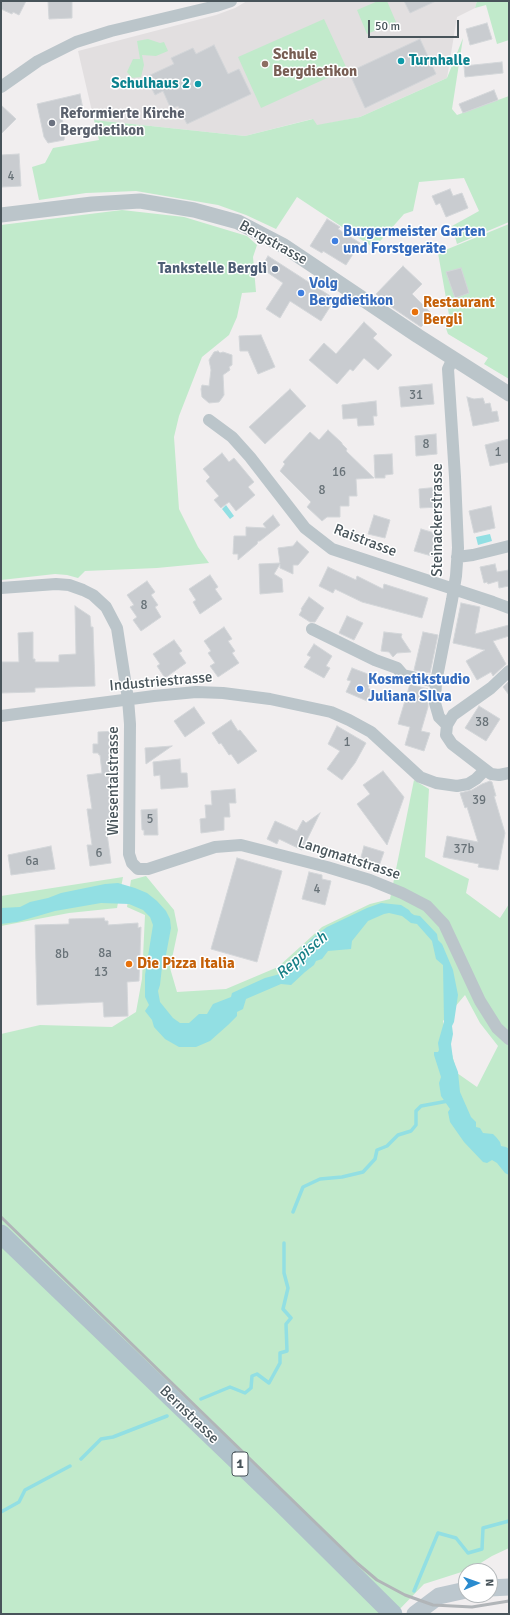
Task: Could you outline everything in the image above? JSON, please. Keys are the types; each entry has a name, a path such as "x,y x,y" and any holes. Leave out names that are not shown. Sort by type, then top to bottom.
{"main road":[{"name":"Bernstrasse","path":"1,1234 282,1504 393,1614"},
{"path":"498,1588 509,1587"},
{"path":"415,1614 439,1596 458,1592"}],"street":[{"path":"1,86 38,61 76,42 111,31 216,6 231,1"},
{"name":"Bergstrasse","path":"1,215 100,204 140,202 194,210 228,219 250,228 284,246 418,336 509,394"},
{"name":"Steinackerstrasse","path":"447,725 438,717 435,703 436,682 454,590 457,557 455,477 448,369 453,358"},
{"name":"Raistrasse","path":"209,420 232,437 305,528 332,549 509,608"},
{"path":"457,557 473,555 509,546"},
{"name":"Wiesentalstrasse","path":"1,588 56,584 69,585 93,595 106,607 117,628 128,699 130,760 130,854 132,862"},
{"path":"312,629 375,660 397,668 403,675 436,682"},
{"path":"509,671 491,688 453,715 447,725 446,735 452,744 491,774 499,775 509,773"},
{"name":"Industriestrasse","path":"1,716 128,699 196,692 223,693 270,699 331,712 371,732 420,777 436,783 457,786 468,784 476,779 485,770"},
{"name":"Langmattstrasse","path":"132,862 138,869 148,869 215,847 242,845 327,867 370,880 402,893 427,906 444,924 480,1001 497,1028 509,1039"}],"shaded area":[{"name":"Schule Bergdietikon","path":"247,1 477,1 475,8 457,17 447,78 360,117 316,126 312,119 245,136 94,120 78,51 216,15 235,8"}],"green space":[{"path":"378,1 387,1 396,22 367,34 357,10"},
{"path":"477,1 509,1 509,40 497,44 486,5 475,8"},
{"path":"324,19 347,69 261,108 238,57"},
{"path":"463,38 452,109 457,115 509,96 509,222 457,244 452,226 479,211 464,178 419,182 413,211 404,214 374,248 297,197 276,229 246,215 218,205 136,191 86,193 39,200 32,167 45,163 53,148 99,140 94,120 245,136 313,119 317,125 360,117 447,78"},
{"path":"148,39 160,43 164,42 168,51 156,56 142,55 144,65 141,77 132,78 127,72 133,59 140,59 137,41"},
{"path":"122,210 184,217 247,236 257,245 253,257 256,292 242,293 237,317 229,335 202,357 179,416 174,437 179,509 198,547 209,563 157,568 85,571 78,578 55,574 1,580 1,225"},
{"path":"509,224 509,379 484,364 488,358 448,334 442,317 449,315 438,253"},
{"path":"414,780 429,789 425,857 469,879 466,893 500,918 509,904 509,1548 481,1563 458,1563 458,1573 424,1584 395,1614 1,1614 1,1034 40,1025 112,1027 136,1012 142,979 145,915 127,907 131,880 146,876 174,910 178,930 170,968 177,992 226,989 278,967 322,927 370,904 390,899","holes":["465,995 480,1023 498,1046 477,1087 457,1073 443,1021"]},
{"path":"123,877 117,908 69,913 1,926 1,896"}],"water":[{"path":"226,505 234,516 230,519 222,509"},
{"path":"490,534 492,541 478,545 476,537"},
{"name":"Reppisch","path":"118,883 147,893 166,911 170,919 171,928 158,991 160,1002 173,1018 180,1023 189,1023 199,1014 207,1014 213,1004 231,997 232,993 265,978 280,974 294,962 299,951 316,935 327,927 367,908 381,903 401,905 414,915 420,916 437,934 438,940 442,944 453,970 458,995 454,1022 452,1026 453,1034 451,1044 453,1059 458,1072 460,1092 471,1117 476,1122 476,1127 480,1128 483,1133 493,1134 500,1142 501,1146 509,1149 509,1175 492,1160 487,1163 483,1162 464,1142 450,1122 448,1112 450,1109 441,1096 439,1083 441,1077 434,1055 434,1052 438,1052 439,1050 438,1043 444,1022 443,965 436,959 432,941 417,924 411,923 402,916 389,913 368,921 352,941 351,949 328,951 322,959 316,961 314,965 291,985 281,984 246,999 243,1009 237,1012 237,1016 210,1041 196,1047 179,1047 165,1039 154,1027 152,1020 145,1011 149,1005 145,997 145,975 153,925 150,917 143,910 129,904 101,903 55,911 17,922 1,924 1,908 20,907 30,902 61,893 105,884"}],"building":[{"path":"1,1 26,1 19,15 13,12 12,14 1,9"},
{"path":"48,1 72,1 72,18 49,19"},
{"path":"404,1 436,1 410,13"},
{"path":"487,23 492,39 470,45 466,29"},
{"name":"Turnhalle","path":"420,39 436,74 365,108 349,72"},
{"name":"Schulhaus 2","path":"214,45 228,74 239,69 251,94 187,124 178,106 171,109 163,91 155,95 146,77 174,64 171,58 193,48 196,54"},
{"path":"502,62 503,73 465,77 464,66"},
{"path":"494,90 498,100 463,113 459,104"},
{"name":"Reformierte Kirche Bergdietikon","path":"80,94 83,109 61,114 65,132 64,140 48,143 44,137 37,104"},
{"path":"1,105 16,119 1,134"},
{"path":"19,154 21,186 2,187 1,155"},
{"path":"450,189 453,196 462,193 468,208 446,217 440,203 436,205 432,196"},
{"name":"Burgermeister Garten und Forstgeräte","path":"327,219 340,227 338,229 360,243 346,265 323,251 322,253 310,246"},
{"name":"Volg Bergdietikon","path":"268,256 335,299 321,321 290,301 280,318 266,309 283,283 261,268"},
{"path":"403,266 422,284 412,294 433,315 421,327 387,304 376,294"},
{"path":"461,268 469,293 455,298 446,272"},
{"path":"364,322 377,334 373,338 392,355 378,370 364,358 353,371 350,369 337,384 309,360 324,343 336,354"},
{"path":"261,335 275,367 258,374 248,351 240,351 239,336"},
{"path":"218,351 220,353 223,352 232,355 232,365 229,367 230,370 223,375 224,395 219,402 209,403 202,397 201,389 202,385 209,386 211,370 209,360 214,352"},
{"path":"432,384 434,404 401,407 399,387"},
{"path":"290,389 306,406 265,444 249,427"},
{"path":"467,397 474,399 483,398 485,404 490,403 492,412 497,411 499,421 473,426"},
{"path":"376,401 377,416 373,416 374,425 358,426 357,418 343,419 342,405"},
{"path":"328,430 342,443 347,449 346,451 374,478 356,479 357,496 349,496 349,506 340,506 340,517 327,517 322,521 307,507 311,502 280,471 285,464 283,462 310,432 319,440"},
{"path":"436,434 437,454 416,456 415,436"},
{"path":"509,439 509,462 490,466 485,445"},
{"path":"222,453 229,462 234,458 254,482 248,487 255,495 236,511 229,502 221,508 214,500 219,496 206,481 210,477 203,469"},
{"path":"392,454 393,474 385,475 385,478 375,478 374,455"},
{"path":"439,487 440,507 420,508 419,489"},
{"path":"491,506 495,528 474,533 469,511"},
{"path":"273,515 280,525 258,541 257,544 238,560 238,554 233,554 234,536 246,536 246,527 266,528 263,524"},
{"path":"374,515 390,520 385,538 368,534"},
{"path":"421,529 441,535 435,557 414,551"},
{"path":"297,541 309,552 298,565 293,565 293,574 280,568 280,564 274,574 282,579 283,592 260,594 259,564 280,563 278,548 293,546"},
{"path":"495,564 497,572 509,570 509,586 499,588 498,581 488,584 487,582 484,583 480,567"},
{"path":"328,567 356,580 357,576 383,589 384,584 428,598 422,618 362,602 335,589 333,593 319,586"},
{"path":"210,575 218,587 215,589 222,599 200,614 193,602 196,600 189,589"},
{"path":"147,581 155,592 151,595 158,605 155,607 161,617 141,631 133,620 137,617 130,607 134,605 127,595"},
{"path":"309,597 324,608 315,622 310,622 299,615"},
{"path":"461,603 480,607 475,634 509,625 509,636 493,641 506,664 493,676 491,672 477,680 466,661 485,650 453,643"},
{"path":"75,606 90,616 91,627 93,627 95,686 35,688 35,692 1,693 2,662 19,662 18,633 33,632 33,659 35,659 35,662 59,662 59,655 76,654"},
{"path":"347,616 363,623 354,640 339,633"},
{"path":"224,627 232,639 228,641 235,651 232,653 239,663 218,677 210,666 215,663 208,653 211,651 204,641"},
{"path":"384,632 402,634 401,637 411,652 397,653 393,657 389,652 381,651"},
{"path":"423,632 438,635 430,673 414,670"},
{"path":"174,640 182,651 179,653 186,663 165,678 157,666 160,664 153,654"},
{"path":"314,644 332,656 326,666 330,668 324,678 304,667 311,657 307,655"},
{"path":"352,668 373,676 368,688 371,690 367,701 346,692 351,681 347,680"},
{"path":"509,681 509,695 503,687"},
{"path":"410,684 428,689 425,702 428,703 428,707 421,731 430,733 424,751 405,745 410,727 398,724"},
{"path":"479,706 500,719 486,741 465,728"},
{"path":"194,707 205,723 185,737 174,721"},
{"path":"231,720 238,731 240,730 257,751 238,764 231,754 229,755 221,743 219,744 212,733"},
{"path":"337,726 366,743 355,763 342,780 327,769 340,751 328,744"},
{"path":"117,731 118,754 112,755 114,788 116,787 119,807 114,808 117,824 106,826 111,863 90,866 87,845 92,845 87,809 92,809 87,775 102,773 100,755 98,753 93,753 93,744 98,744 98,732"},
{"path":"172,746 146,764 145,748"},
{"path":"180,759 181,773 187,773 188,787 161,789 160,775 154,776 153,762"},
{"path":"383,771 404,797 387,845 357,804 370,794 363,785"},
{"path":"490,781 492,782 496,796 494,796 505,833 498,870 478,867 479,864 443,857 447,836 478,842 467,807 465,808 460,793 472,790"},
{"path":"235,789 236,803 229,803 230,817 224,817 224,830 201,833 200,819 206,818 205,805 212,805 211,791"},
{"path":"157,809 158,835 144,835 144,830 142,830 141,810"},
{"path":"320,813 302,850 279,839 277,844 267,839 275,821 297,831 303,820 306,823"},
{"path":"51,846 55,869 11,875 8,855"},
{"path":"364,846 384,852 379,866 360,861"},
{"path":"237,858 282,871 257,962 211,949"},
{"path":"309,872 322,875 322,879 331,881 325,905 302,899"},
{"path":"104,918 105,921 108,921 108,925 138,923 138,928 141,927 139,981 127,982 128,1016 104,1017 103,1002 37,1005 35,925 69,924 69,919"}],"waterway":[{"path":"293,1212 303,1187 320,1179 342,1177 363,1172 375,1159 377,1150 387,1146 398,1135 411,1131 416,1125 416,1111 421,1106 448,1101"},
{"path":"201,1399 230,1387 245,1393 251,1388 252,1376 257,1374 269,1383 280,1363 280,1353 287,1351 286,1324 291,1318 283,1309 288,1288 284,1273 284,1243"},
{"path":"81,1459 101,1439 113,1437 167,1416"},
{"path":"1,1512 19,1502 25,1490 70,1466"},
{"path":"414,1591 438,1533 456,1538 468,1553 482,1549 483,1528 509,1521"}],"railway":[{"path":"1,1217 357,1563 377,1580 405,1595 433,1605 472,1607 509,1601"}],"place":[{"name":"Turnhalle","path":"401,61"},
{"name":"Schule Bergdietikon","path":"265,64"},
{"name":"Schulhaus 2","path":"198,84"},
{"name":"Reformierte Kirche Bergdietikon","path":"52,123"},
{"name":"Burgermeister Garten und Forstgeräte","path":"335,241"},
{"name":"Tankstelle Bergli","path":"275,269"},
{"name":"Volg Bergdietikon","path":"301,293"},
{"name":"Restaurant Bergli","path":"415,312"},
{"name":"Kosmetikstudio Juliana SIlva","path":"360,689"},
{"name":"Die Pizza Italia","path":"129,964"}]}
